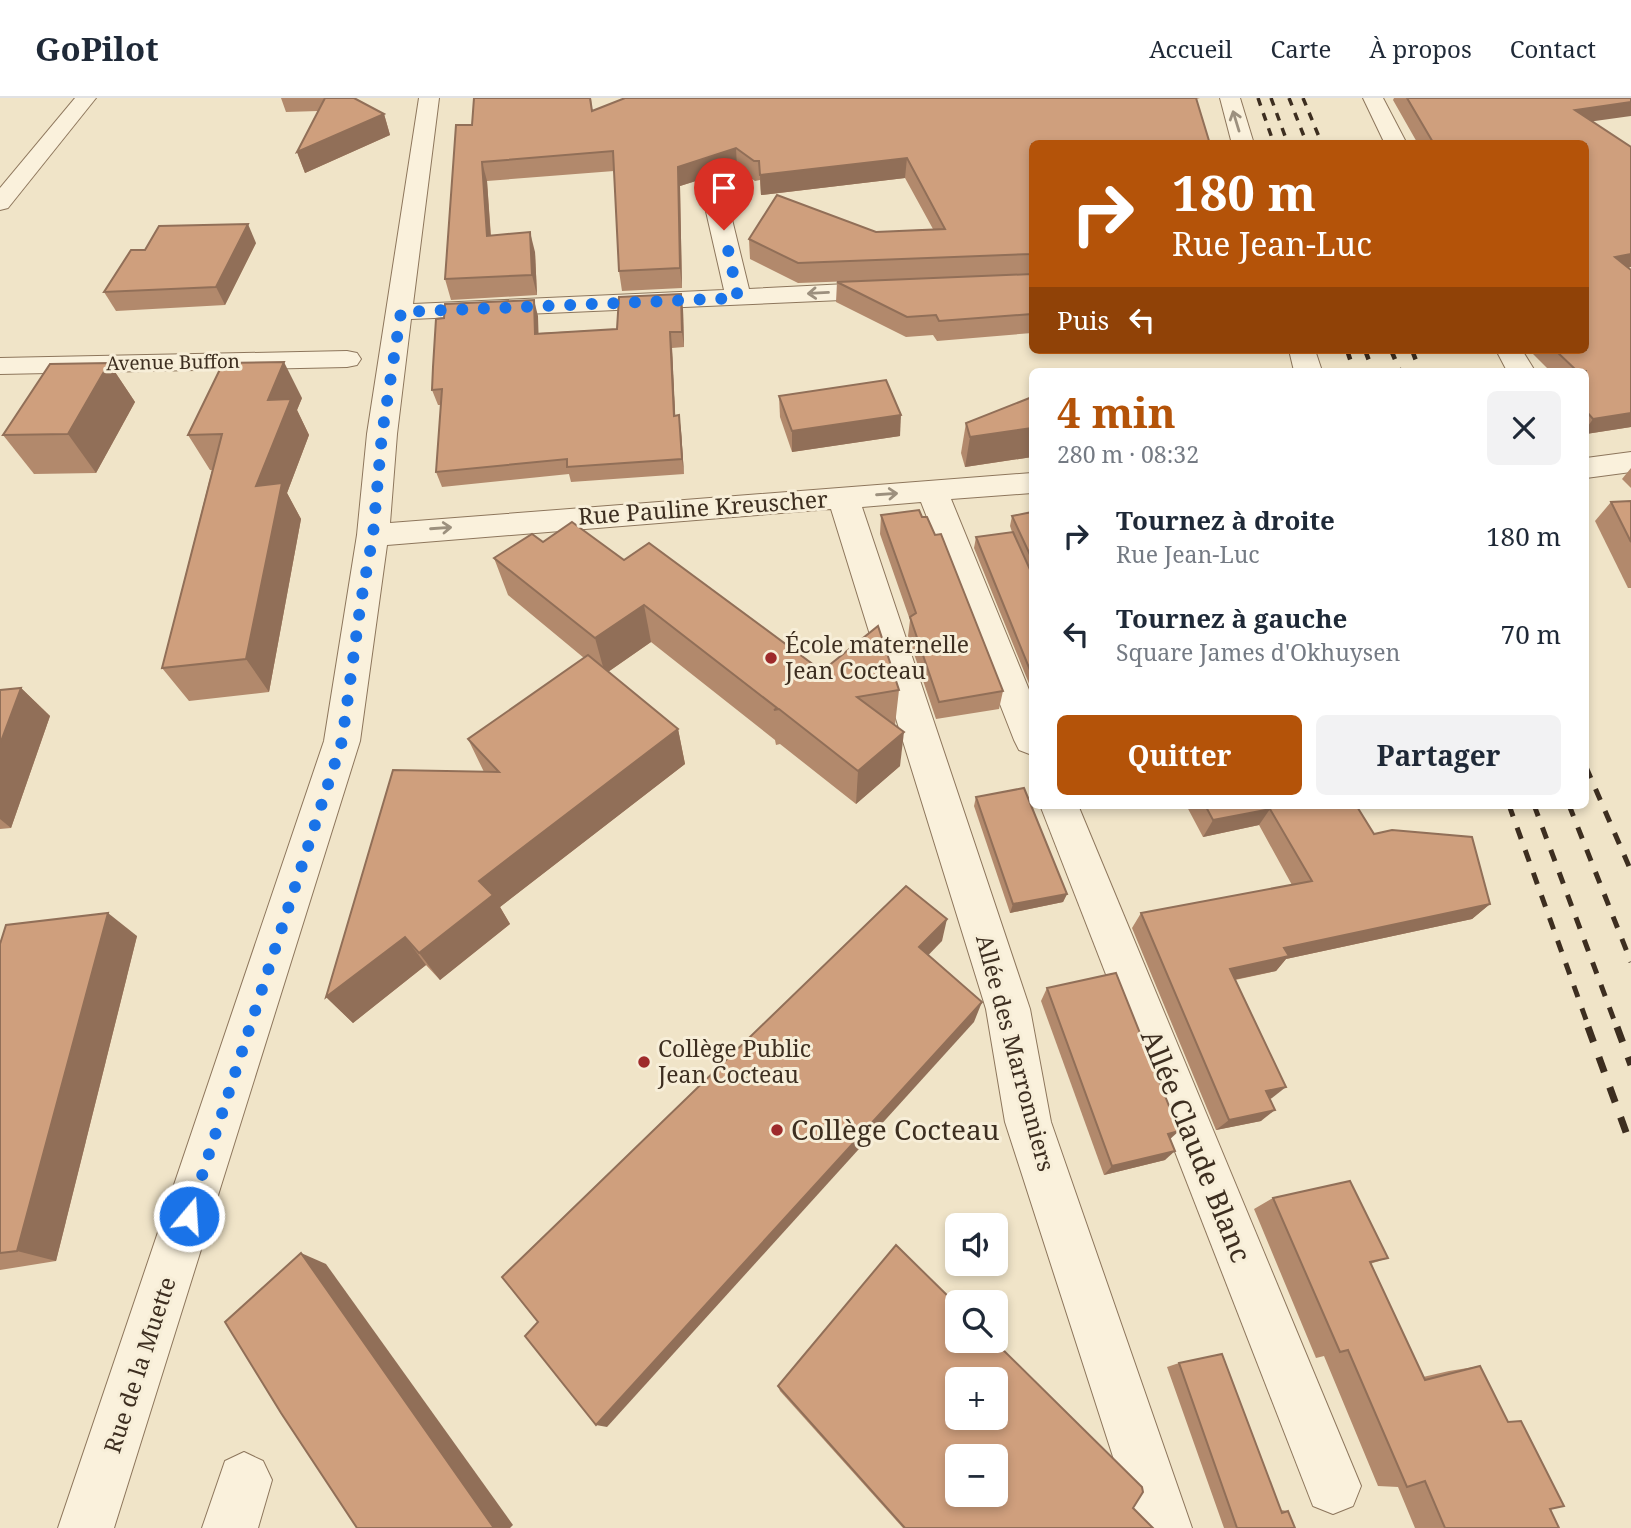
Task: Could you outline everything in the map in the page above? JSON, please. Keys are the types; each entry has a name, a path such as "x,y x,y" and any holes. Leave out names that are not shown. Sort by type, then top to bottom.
{"street":[{"path":"0,203 86,98"},
{"name":"Rue de la Muette","path":"86,1528 342,741 373,535 382,434 429,98"},
{"path":"1230,98 1242,140"},
{"path":"1373,98 1394,140"},
{"path":"717,207 733,265 738,298"},
{"path":"401,312 912,289"},
{"name":"Avenue Buffon","path":"0,366 347,359"},
{"path":"1589,468 1631,462"},
{"name":"Rue Pauline Kreuscher","path":"373,535 1029,484"},
{"path":"932,490 1029,732"},
{"name":"Allée des Marronniers","path":"843,497 1008,1009 1028,1122 1164,1528"},
{"name":"Allée Claude Blanc","path":"1061,809 1333,1486"}],"building":[{"path":"325,98 354,98 384,114 297,152"},
{"path":"474,98 590,98 592,111 625,98 1196,98 1209,140 1029,140 1029,254 798,263 749,239 777,195 876,232 945,229 907,158 760,175 759,161 754,161 736,148 678,167 680,268 619,271 613,151 482,162 487,236 530,232 532,275 445,279 456,125 472,125"},
{"path":"1407,98 1631,98 1631,102 1575,110 1631,147 1631,254 1615,257 1631,270 1631,413 1593,419 1589,414 1589,368 1574,368 1559,354 1589,354 1589,140 1432,140"},
{"path":"248,224 216,287 104,292 131,250 145,250 159,226"},
{"path":"1029,274 1029,314 939,321 936,315 907,317 837,282"},
{"path":"681,294 682,332 670,332 674,416 679,415 682,459 567,467 567,459 436,472 442,389 432,390 433,367 436,319 444,318 445,304 534,300 535,334 617,329 619,297"},
{"path":"284,362 268,400 291,399 256,486 282,483 246,659 162,668 222,434 188,435 223,363"},
{"path":"109,363 68,434 3,435 50,364"},
{"path":"886,380 901,415 792,431 779,396"},
{"path":"1029,398 1029,428 970,437 966,423"},
{"path":"1631,501 1631,542 1611,502"},
{"path":"919,510 922,517 927,517 935,535 941,534 1003,691 939,702 910,617 916,613 881,515"},
{"path":"1029,513 1029,553 1012,516"},
{"path":"572,522 624,560 649,543 822,671 878,626 899,690 857,697 904,732 858,771 779,709 774,710 777,708 644,605 595,638 494,558 532,534 543,542"},
{"path":"1013,532 1029,567 1029,668 976,537"},
{"path":"588,655 678,729 479,881 493,895 419,953 405,937 326,997 393,770 499,772 468,739"},
{"path":"21,688 0,744 0,690"},
{"path":"1024,788 1029,809 1033,809 1067,894 1013,904 976,797"},
{"path":"1207,809 1270,809 1213,820"},
{"path":"1270,809 1358,809 1374,834 1392,830 1472,837 1490,904 1284,948 1289,956 1230,969 1286,1087 1266,1091 1275,1110 1229,1120 1141,913 1312,881"},
{"name":"Collège Cocteau","path":"906,886 947,919 919,947 982,1002 596,1425 525,1336 538,1322 502,1277"},
{"path":"108,913 17,1251 0,1253 0,944 6,925"},
{"path":"1116,973 1179,1131 1168,1134 1175,1151 1112,1166 1047,988"},
{"path":"1350,1181 1388,1258 1370,1262 1425,1380 1480,1366 1508,1422 1521,1421 1564,1506 1550,1509 1559,1528 1445,1528 1425,1481 1407,1487 1348,1350 1340,1352 1273,1198"},
{"path":"896,1245 945,1293 945,1353 1006,1353 1142,1487 1143,1492 1133,1508 1153,1528 905,1528 778,1386"},
{"path":"301,1253 494,1528 357,1528 225,1322"},
{"path":"1222,1354 1282,1513 1288,1511 1295,1528 1237,1528 1179,1363"}],"railway":[{"path":"1258,98 1273,140"},
{"path":"1271,98 1287,140"},
{"path":"1289,98 1305,140"},
{"path":"1303,98 1320,140"},
{"path":"1348,354 1353,368"},
{"path":"1367,354 1372,368"},
{"path":"1393,354 1399,368"},
{"path":"1414,354 1419,368"},
{"path":"1589,774 1631,871"},
{"path":"1510,809 1589,1028"},
{"path":"1535,809 1617,1028"},
{"path":"1571,809 1631,962"},
{"path":"1588,1027 1631,1146"},
{"path":"1617,1027 1631,1065"}],"place":[{"name":"École maternelle Jean Cocteau","path":"771,658"},
{"name":"Collège Public Jean Cocteau","path":"644,1062"},
{"name":"Collège Cocteau","path":"777,1130"}],"route":[{"path":"189,1216 342,741 373,535 382,434 401,312 738,298 724,230"}]}
